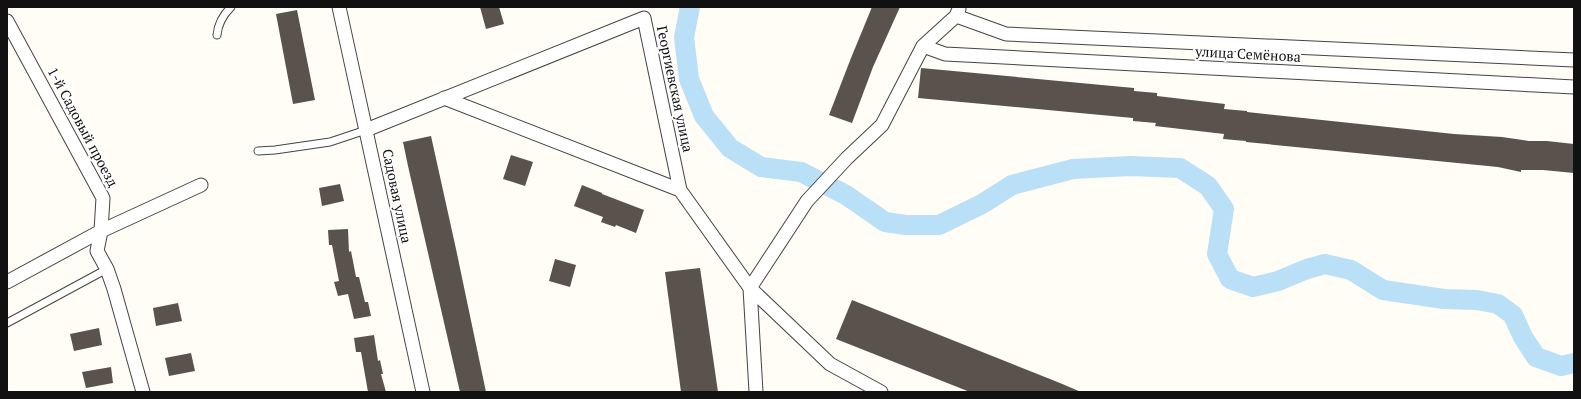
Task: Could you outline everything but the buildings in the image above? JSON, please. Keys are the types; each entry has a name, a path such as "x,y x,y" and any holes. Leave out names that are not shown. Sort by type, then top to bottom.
{"street":[{"name":"Садовая улица","path":"339,7 423,392"},
{"path":"756,392 750,288 807,201 847,158 882,125 923,46 958,11"},
{"name":"улица Семёнова","path":"958,11 1006,34 1574,60"},
{"name":"Георгиевская улица","path":"366,130 644,18 680,190 750,288 830,364 881,392"},
{"name":"1-й Садовый проезд","path":"7,21 103,198 101,231 97,251 107,269 114,289 143,392"},
{"name":"улица Семёнова","path":"923,46 945,54 1574,87"},
{"path":"444,98 680,190"},
{"path":"7,282 101,231 201,185"}],"lane":[{"path":"217,35 217,28 222,16 231,7"},
{"path":"258,151 330,142 366,130"},
{"path":"7,323 107,269"}],"waterway":[{"path":"690,7 684,37 689,79 704,116 730,148 761,167 801,172 846,195 885,222 906,225 939,225 982,204 1012,185 1073,169 1130,166 1180,168 1208,186 1224,209 1217,254 1230,279 1253,287 1278,281 1307,269 1325,264 1351,270 1383,290 1444,299 1477,300 1498,304 1513,315 1523,337 1536,357 1561,366 1574,363"}]}
